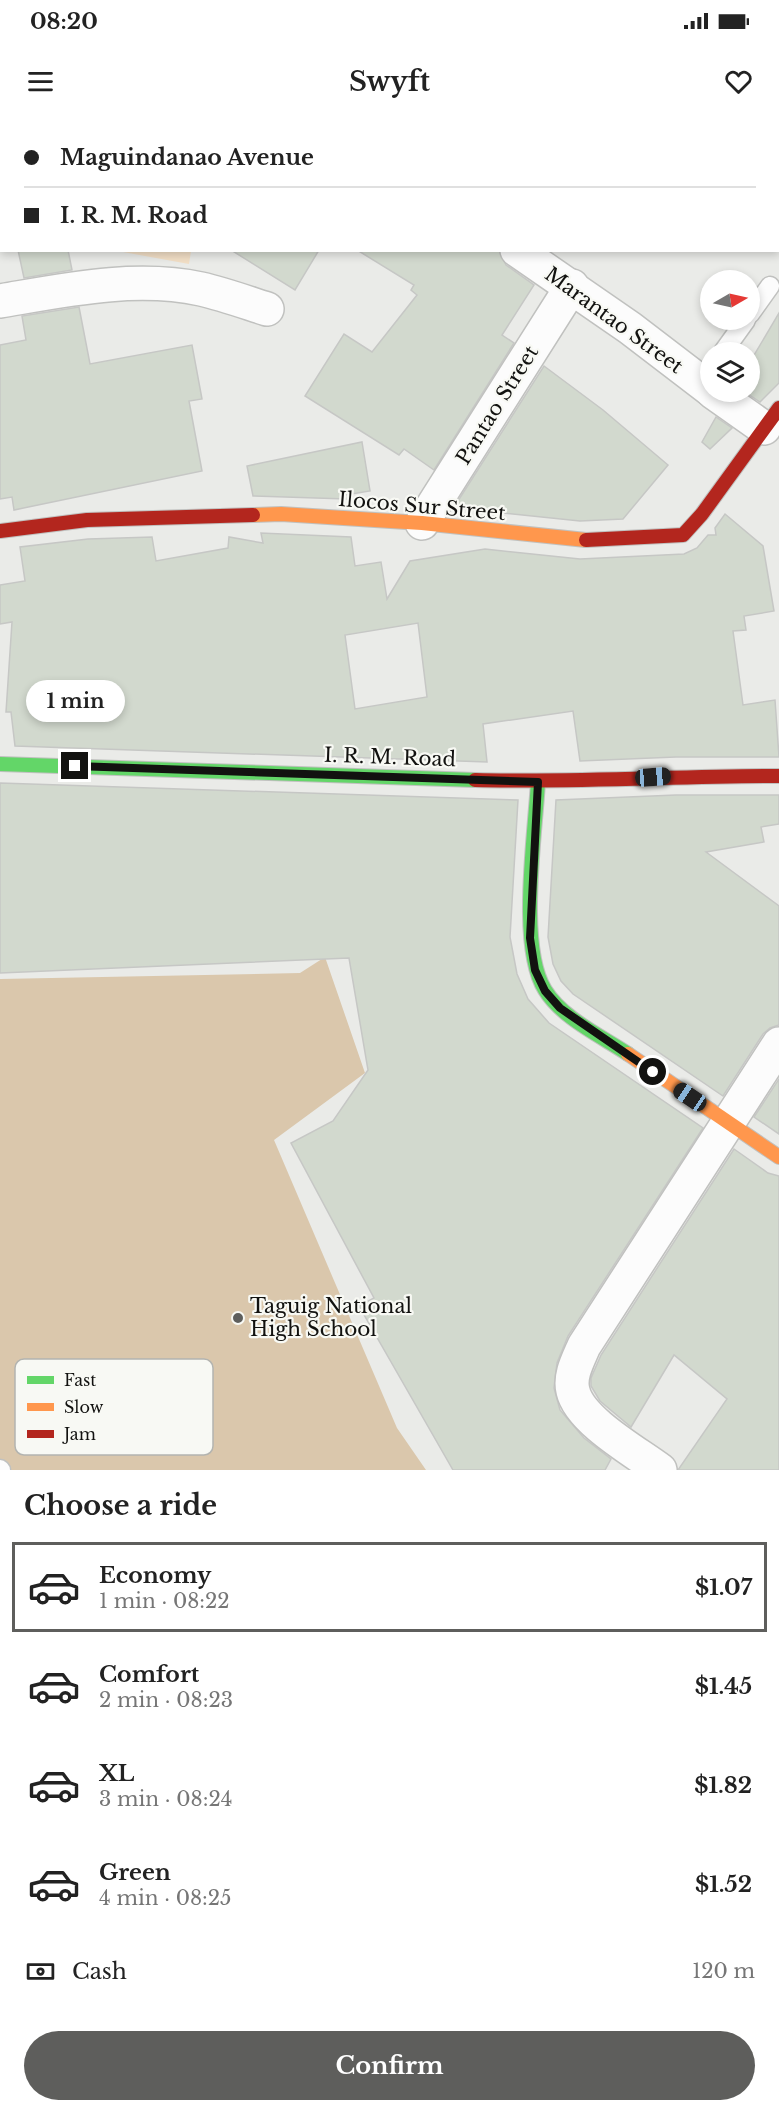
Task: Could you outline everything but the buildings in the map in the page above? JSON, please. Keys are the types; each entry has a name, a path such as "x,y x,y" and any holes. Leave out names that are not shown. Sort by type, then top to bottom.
{"street":[{"name":"Marantao Street","path":"520,252 572,286 700,378"},
{"path":"0,301 70,290 150,284 200,289 267,309"},
{"name":"Pantao Street","path":"422,524 572,286"},
{"name":"Marantao Street","path":"742,402 771,418"},
{"name":"Ilocos Sur Street","path":"0,531 87,520 281,514 422,524 579,540 683,535 702,514 771,418"},
{"name":"I. R. M. Road","path":"0,764 538,782 676,776 779,776"},
{"path":"538,782 530,938 535,970 545,991 560,1008 779,1157"},
{"path":"660,1470 584,1411 573,1391 573,1369 584,1346 779,1044"}],"lane":[{"path":"760,300 770,286"}],"shaded area":[{"path":"123,252 191,252 189,264"},
{"name":"Taguig National High School","path":"325,957 365,1073 274,1140 397,1428 426,1470 0,1470 0,979 300,973"}],"traffic: fast":[{"path":"0,764 475,780"},
{"path":"538,782 530,890 532,947 537,971 545,990 561,1009 583,1026 628,1054"}],"traffic: slow":[{"path":"253,515 281,514 422,523 586,540"},
{"path":"628,1054 779,1157"}],"traffic: jam":[{"path":"586,540 683,535 702,514 779,408"},
{"path":"0,531 87,520 253,515"},
{"path":"475,780 551,781 779,776"}],"place":[{"name":"Taguig National High School","path":"238,1318"}],"route":[{"path":"75,766 538,782 530,938 535,970 545,991 560,1008 653,1072"}]}
